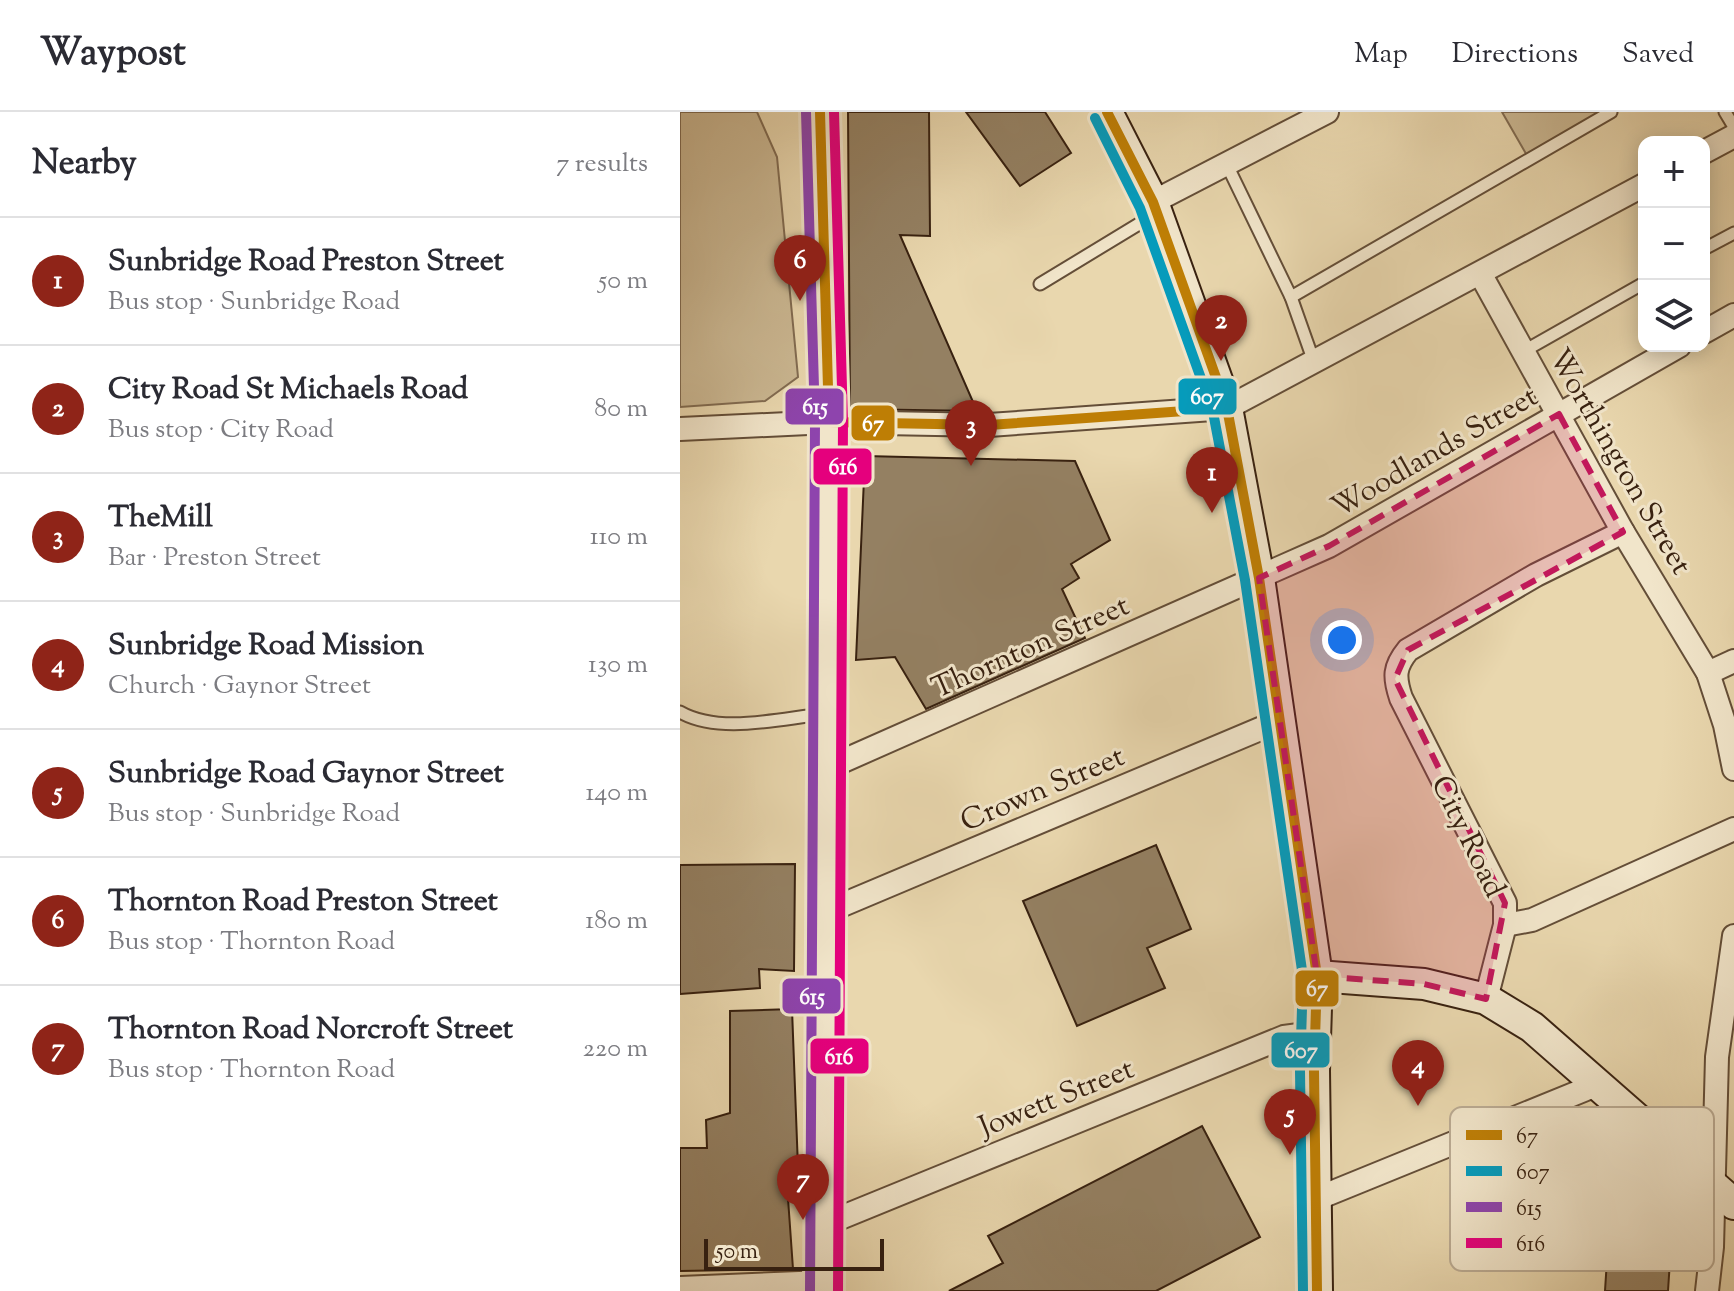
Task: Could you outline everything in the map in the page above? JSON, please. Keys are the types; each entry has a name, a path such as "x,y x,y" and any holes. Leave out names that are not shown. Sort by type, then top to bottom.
{"street":[{"path":"680,1288 824,1287 829,422 820,112"},
{"path":"1107,112 1155,207 1227,408 1259,578 1317,976 1314,1033 1317,1291"},
{"path":"1155,207 1327,112"},
{"path":"1710,149 1734,136"},
{"path":"680,429 829,422 989,425 1227,408 1315,364 1638,188"},
{"name":"Worthington Street","path":"1481,275 1623,532 1708,673 1725,725 1734,769"},
{"path":"1710,329 1734,315"},
{"name":"Woodlands Street","path":"1259,578 1329,546 1668,352"},
{"name":"City Road","path":"1486,999 1505,925 1505,903 1401,698 1395,679 1398,663 1408,650 1536,575 1623,532"},
{"name":"Thornton Street","path":"825,769 1259,578"},
{"path":"1708,673 1734,661"},
{"name":"Crown Street","path":"828,911 1279,721"},
{"path":"1505,925 1532,920 1734,829"},
{"path":"1714,1249 1723,1195 1717,1057 1734,936"},
{"path":"1317,976 1424,984 1486,999 1532,1027 1621,1107"},
{"name":"Jowett Street","path":"823,1225 1284,1037 1314,1033"},
{"path":"1542,1107 1596,1085"},
{"path":"1316,1199 1450,1144"},
{"path":"1707,1291 1710,1271"}],"lane":[{"path":"1291,297 1611,112"},
{"path":"1725,112 1734,127"},
{"path":"1227,165 1291,297 1315,364"},
{"path":"1040,284 1155,207"},
{"path":"1710,246 1734,233"},
{"path":"1524,351 1638,286"},
{"path":"680,712 695,721 731,723 825,714"}],"highlighted area":[{"path":"1559,414 1623,532 1408,650 1395,679 1505,903 1486,999 1424,984 1317,976 1259,578 1329,546"}],"shaded area":[{"path":"680,112 757,112 777,157 798,377 765,401 680,407"},
{"path":"1502,112 1611,112 1529,159"}],"building":[{"path":"848,112 929,112 930,236 900,235 977,411 850,409"},
{"path":"966,112 1045,112 1071,153 1020,186"},
{"path":"865,456 1075,461 1110,540 1071,564 1079,578 1062,589 1085,638 926,709 895,657 856,660"},
{"path":"1156,845 1191,929 1147,948 1165,988 1077,1026 1023,901"},
{"path":"795,864 794,971 759,969 760,988 680,994 680,865"},
{"path":"792,1009 798,1168 786,1170 793,1269 680,1271 680,1148 707,1148 706,1120 730,1113 730,1011"},
{"path":"1202,1126 1260,1237 1156,1291 949,1291 1003,1263 988,1236"},
{"path":"1606,1271 1669,1271 1668,1291 1605,1291"}],"transit line":[{"name":"615","path":"806,112 815,422 810,1291"},
{"name":"67","path":"820,112 829,422 989,425 1227,408"},
{"name":"616","path":"834,112 843,422 838,1291"},
{"name":"67","path":"1107,112 1153,202 1227,408 1259,578 1317,976 1314,1071 1317,1291"},
{"name":"607","path":"1095,118 1140,208 1213,412 1245,580 1303,977 1300,1071 1303,1291"}],"place":[{"name":"Thornton Road Preston Street","path":"800,301"},
{"name":"City Road St Michaels Road","path":"1221,361"},
{"name":"TheMill","path":"971,466"},
{"name":"Sunbridge Road Preston Street","path":"1212,513"},
{"name":"Sunbridge Road Mission","path":"1418,1106"},
{"name":"Sunbridge Road Gaynor Street","path":"1290,1155"},
{"name":"Thornton Road Norcroft Street","path":"803,1220"}]}
